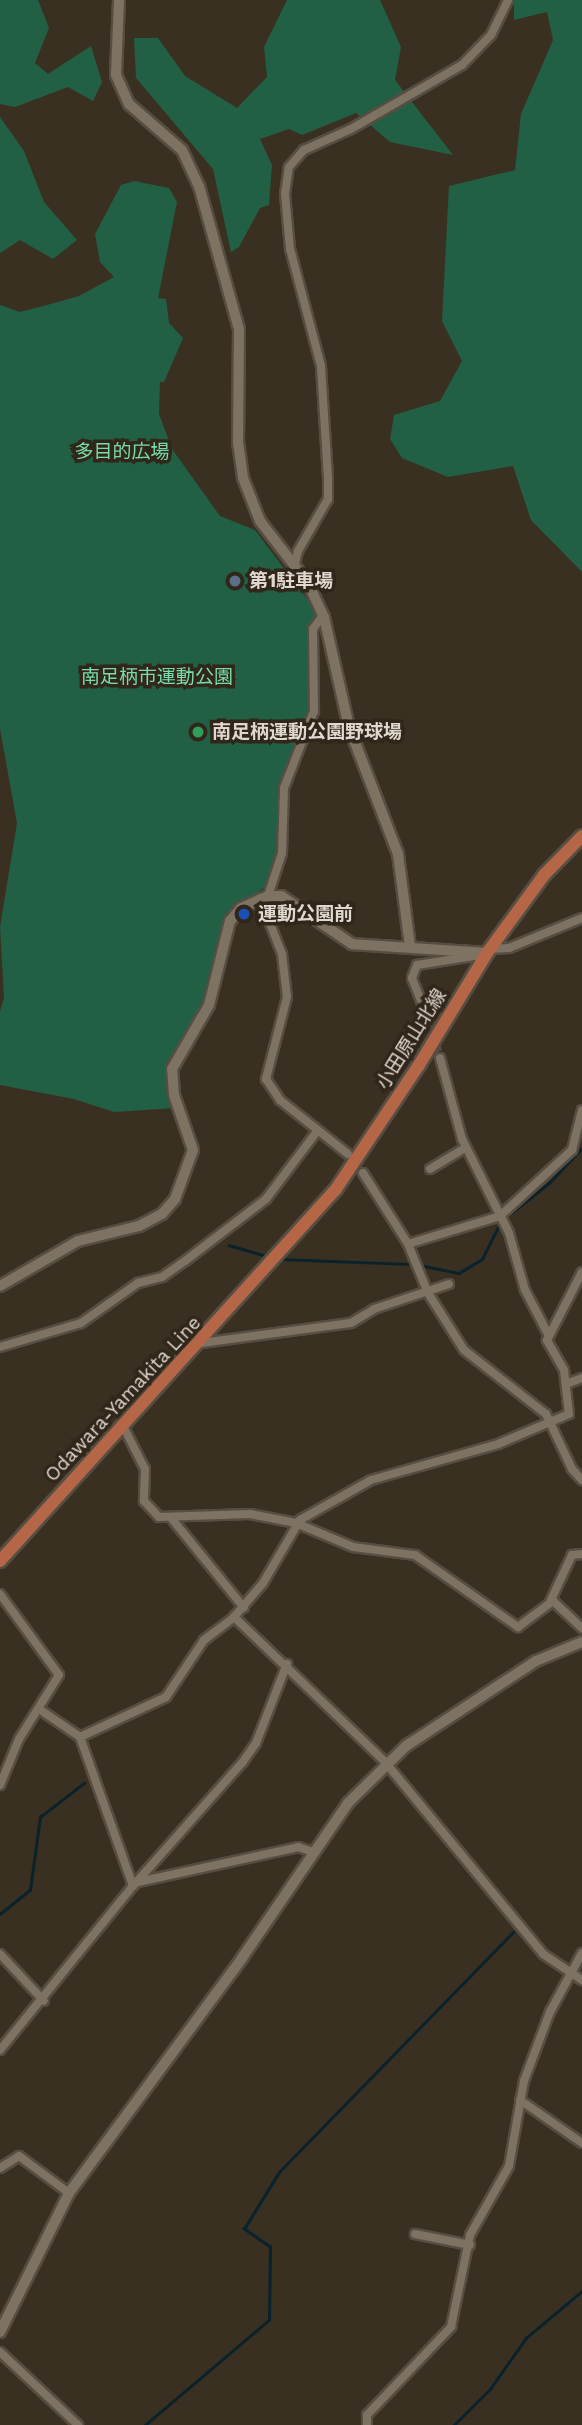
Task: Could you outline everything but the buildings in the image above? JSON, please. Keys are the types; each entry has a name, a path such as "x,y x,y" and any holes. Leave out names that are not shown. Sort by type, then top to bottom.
{"main road":[{"name":"小田原山北線","path":"277,1259 351,1167 488,951 544,875 582,836"},
{"name":"Odawara-Yamakita Line","path":"0,1560 277,1259"}],"street":[{"path":"119,0 116,75 129,104 171,138 191,164 239,329 238,442 243,478 260,521 323,615 349,727 398,855 410,946"},
{"path":"294,568 298,551 328,499 328,478 321,366 290,249 285,194 289,167 304,150 351,129 462,65 491,36 508,0"},
{"path":"0,1286 65,1247 139,1226 162,1214 175,1199 193,1150 174,1095 172,1069 209,1005 230,921 264,897 282,853 284,788 314,711 313,629 323,615"},
{"path":"264,897 304,907 352,944 488,951"},
{"path":"264,897 282,954 288,997 266,1079 281,1100 348,1154"},
{"path":"429,1021 412,978 417,965 509,948 562,923 582,918"},
{"path":"80,1737 166,1697 204,1640 234,1618 263,1583 296,1523 371,1480 550,1424 569,1414 562,1364 549,1350 548,1334 525,1290 500,1216 465,1148 440,1058"},
{"path":"408,1244 500,1216 572,1150 582,1110"},
{"path":"0,1348 81,1323 138,1283 162,1277 266,1199 318,1130"},
{"path":"430,1169 465,1148"},
{"path":"363,1173 408,1244 428,1293 464,1350 540,1409 582,1480"},
{"path":"548,1334 572,1299 582,1272"},
{"path":"201,1343 351,1323 373,1309 449,1284"},
{"path":"566,1384 582,1378"},
{"path":"124,1428 145,1469 148,1508 159,1517 172,1519 250,1514 296,1523 353,1547 415,1555 518,1627 550,1602 572,1555 582,1554"},
{"path":"172,1519 244,1608"},
{"path":"0,1594 59,1675 19,1739 0,1785"},
{"path":"550,1602 561,1604 582,1628"},
{"path":"234,1618 287,1664 385,1762 543,1954 578,1977"},
{"path":"0,2332 69,2193 242,1958 331,1823 385,1762 505,1680 582,1642"},
{"path":"0,2050 44,2001 135,1884 249,1753 287,1664"},
{"path":"39,1709 80,1737 135,1884"},
{"path":"135,1884 298,1847 313,1852"},
{"path":"367,2425 367,2416 452,2327 470,2235 509,2166 520,2100 550,2012 578,1977 582,1953"},
{"path":"0,1954 44,2001"},
{"path":"520,2100 582,2143"},
{"path":"0,2168 19,2156 69,2193"},
{"path":"415,2234 470,2245"},
{"path":"0,2352 78,2425"}],"green space":[{"path":"0,0 38,0 49,28 35,63 48,74 91,46 102,82 93,101 68,87 15,107 0,104"},
{"path":"287,0 380,0 401,47 395,80 453,155 390,142 356,113 302,135 289,129 260,139 272,165 269,205 260,208 239,247 231,252 213,169 136,78 134,38 158,38 185,76 237,108 267,77 264,47"},
{"path":"514,0 582,0 582,572 531,520 513,466 448,477 402,458 390,439 394,415 440,401 462,361 442,321 449,186 515,170 521,114 553,40 547,12 514,20"},
{"path":"0,117 24,151 44,202 77,240 53,259 20,240 0,253"},
{"name":"南足柄市運動公園","path":"134,181 169,188 177,202 158,298 166,299 169,323 183,338 164,382 160,382 159,414 172,449 220,516 255,530 317,612 311,624 313,704 284,777 281,843 269,884 235,909 203,1012 167,1065 169,1098 175,1108 114,1112 74,1099 0,1085 0,1011 4,998 0,927 17,823 0,729 0,305 20,312 79,296 114,277 100,262 95,234 121,185"}],"waterway":[{"path":"505,1218 549,1183 582,1148"},
{"path":"419,1265 459,1273 482,1259 500,1223"},
{"path":"229,1245 270,1257"},
{"path":"280,1259 413,1264"},
{"path":"0,1914 30,1890 40,1817 84,1783"},
{"path":"145,2425 269,2320 270,2247 244,2229 279,2172 513,1932"},
{"path":"454,2425 490,2389 526,2338 582,2291"}],"tunnel":[{"path":"429,1021 440,1058"}],"place":[{"name":"第1駐車場","path":"235,581"},
{"name":"南足柄運動公園野球場","path":"198,732"},
{"name":"運動公園前","path":"244,914"}],"park label":[{"name":"多目的広場","path":"122,452"}]}
